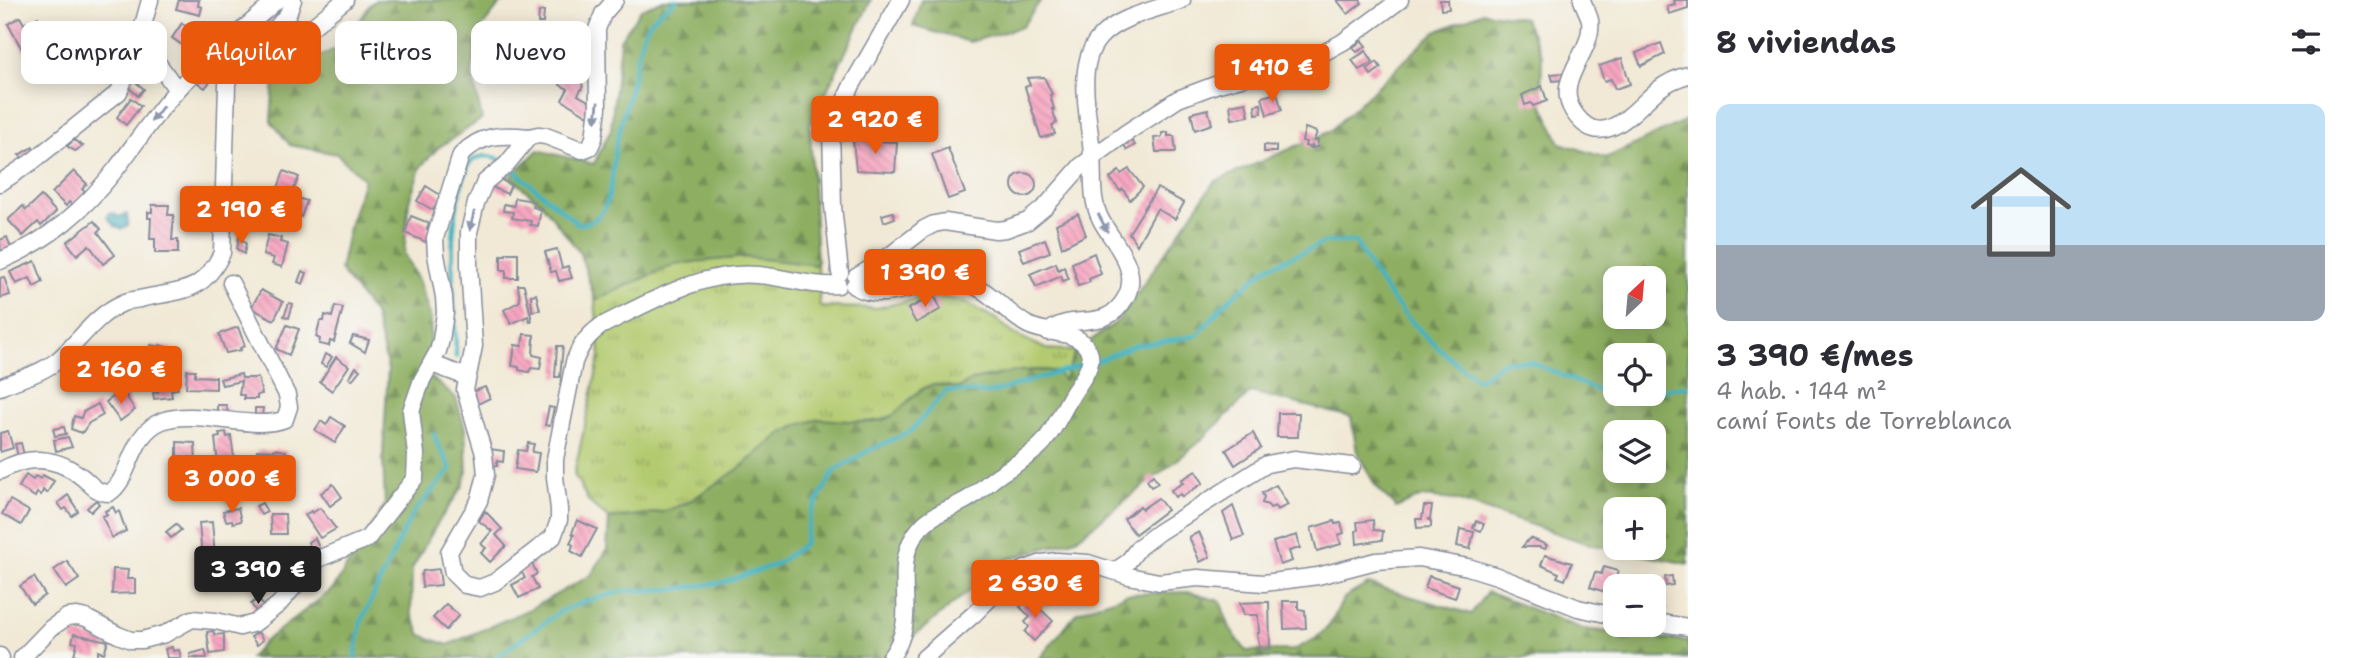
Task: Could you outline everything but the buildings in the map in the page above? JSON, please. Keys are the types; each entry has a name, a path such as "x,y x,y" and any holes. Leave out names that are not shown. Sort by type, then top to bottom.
{"street":[{"path":"144,21 150,0"},
{"path":"0,261 46,238 79,210 116,169 177,90 216,51 277,0"},
{"path":"282,21 293,0"},
{"path":"319,21 345,0"},
{"path":"22,658 51,628 67,617 86,618 118,635 142,640 165,634 192,619 240,627 255,623 286,597 318,559 367,539 415,478 416,454 411,411 422,380 442,340 445,306 435,238 461,155 468,148 491,136 538,135 582,150 590,147 594,138 598,108 597,29 603,14 615,0"},
{"path":"847,280 833,206 831,131 852,85 901,0"},
{"path":"1048,332 1056,325 1096,321 1108,316 1122,304 1130,288 1130,271 1095,207 1091,183 1092,157 1087,122 1086,74 1087,63 1095,43 1101,35 1117,24 1182,0"},
{"path":"529,137 485,182 469,232 468,265 474,331 473,359 467,377 466,399 484,454 486,475 479,501 453,544 449,559 458,580 465,585 480,588 495,582 553,537 559,520 554,468 574,362 578,350 601,326 688,285 718,276 760,275 817,285 847,280 884,260 934,224 945,222 996,230 1028,221 1046,206 1092,157 1178,99 1215,85 1326,53 1399,0"},
{"path":"1581,0 1590,20 1590,32 1568,85 1572,109 1585,123 1601,129 1613,128 1659,89 1674,79 1688,75"},
{"path":"167,76 177,90"},
{"path":"0,183 33,161 112,99 122,84"},
{"path":"0,387 45,370 93,323 123,303 182,291 205,280 214,270 222,253 228,84"},
{"path":"847,280 875,294 896,292 935,282 959,281 982,289 1018,319 1048,332 1076,338 1086,346 1090,360 1087,374 1041,445 995,477 972,497 935,516 919,529 910,543 905,562 905,628 890,658"},
{"path":"0,471 25,460 49,461 72,470 98,491 109,493 116,486 146,432 163,421 204,418 272,422 285,419 289,407 287,395 231,283"},
{"path":"432,363 467,377"},
{"path":"1115,571 1159,532 1267,464 1294,459 1352,466"},
{"path":"923,658 974,614 992,593 1025,569 1042,563 1077,561 1159,582 1198,578 1264,583 1318,576 1376,561 1419,558 1468,567 1578,608 1603,613"},
{"path":"1666,624 1688,627"}],"green space":[{"path":"376,0 518,0 501,3 487,21 471,21 471,84 474,84 482,119 438,148 421,166 409,201 404,254 418,280 431,319 430,346 421,369 456,398 465,429 467,472 463,486 437,524 412,569 411,613 421,635 448,645 530,609 591,575 607,550 609,519 662,512 685,504 737,470 779,435 799,425 819,419 864,422 883,420 892,416 921,390 933,384 959,388 972,380 1019,371 1045,370 1057,372 1064,380 1076,351 1118,321 1214,182 1329,132 1435,32 1483,12 1524,18 1542,56 1541,101 1560,143 1606,158 1688,119 1688,564 1666,560 1666,497 1603,497 1603,547 1456,500 1420,497 1396,508 1375,485 1357,452 1351,417 1251,392 1196,445 1076,539 1008,559 884,658 250,658 265,641 333,589 385,505 383,455 388,369 374,314 340,270 350,223 364,179 337,154 290,145 271,121 274,84 321,84 321,56 335,49 335,84 457,84 457,21 360,21"},
{"path":"664,0 871,0 810,125 817,265 745,257 675,264 595,300 580,253 542,204 510,177 538,150 594,164 611,129 620,40 641,9"},
{"path":"921,0 1041,0 1022,27 970,42 913,26"},
{"path":"745,257 817,265 820,307 876,308 935,295 964,302 996,319 1014,334 1046,349 1076,351 1064,381 1045,370 1031,370 972,380 959,388 933,384 920,390 892,416 883,420 864,422 819,419 685,504 662,512 609,519 589,502 574,474 600,356 595,300 675,264"},
{"path":"1368,584 1471,614 1487,592 1583,629 1603,631 1603,637 1653,637 1688,641 1688,658 1040,658 1077,612 1127,594 1188,592 1220,601 1230,628 1246,651 1294,650 1315,639 1329,626 1344,598"}],"water":[{"path":"110,213 118,217 127,214 128,225 122,229 115,226 107,217"}],"waterway":[{"path":"510,167 578,224 591,221 600,215 610,192 617,140 642,37 654,18 676,0"},
{"path":"456,357 452,259 461,187 469,163 473,160 486,156 503,162"},
{"path":"1095,362 1133,346 1196,336 1224,304 1268,267 1326,242 1356,242 1367,263 1408,318 1441,351 1478,380 1505,361 1531,362 1603,393"},
{"path":"495,658 561,611 587,601 623,591 676,589 725,582 777,564 804,544 811,513 834,471 911,431 946,391 990,393 1086,364"},
{"path":"1666,389 1688,386"},
{"path":"355,658 361,622 405,528 414,512 451,469 434,434"}]}
